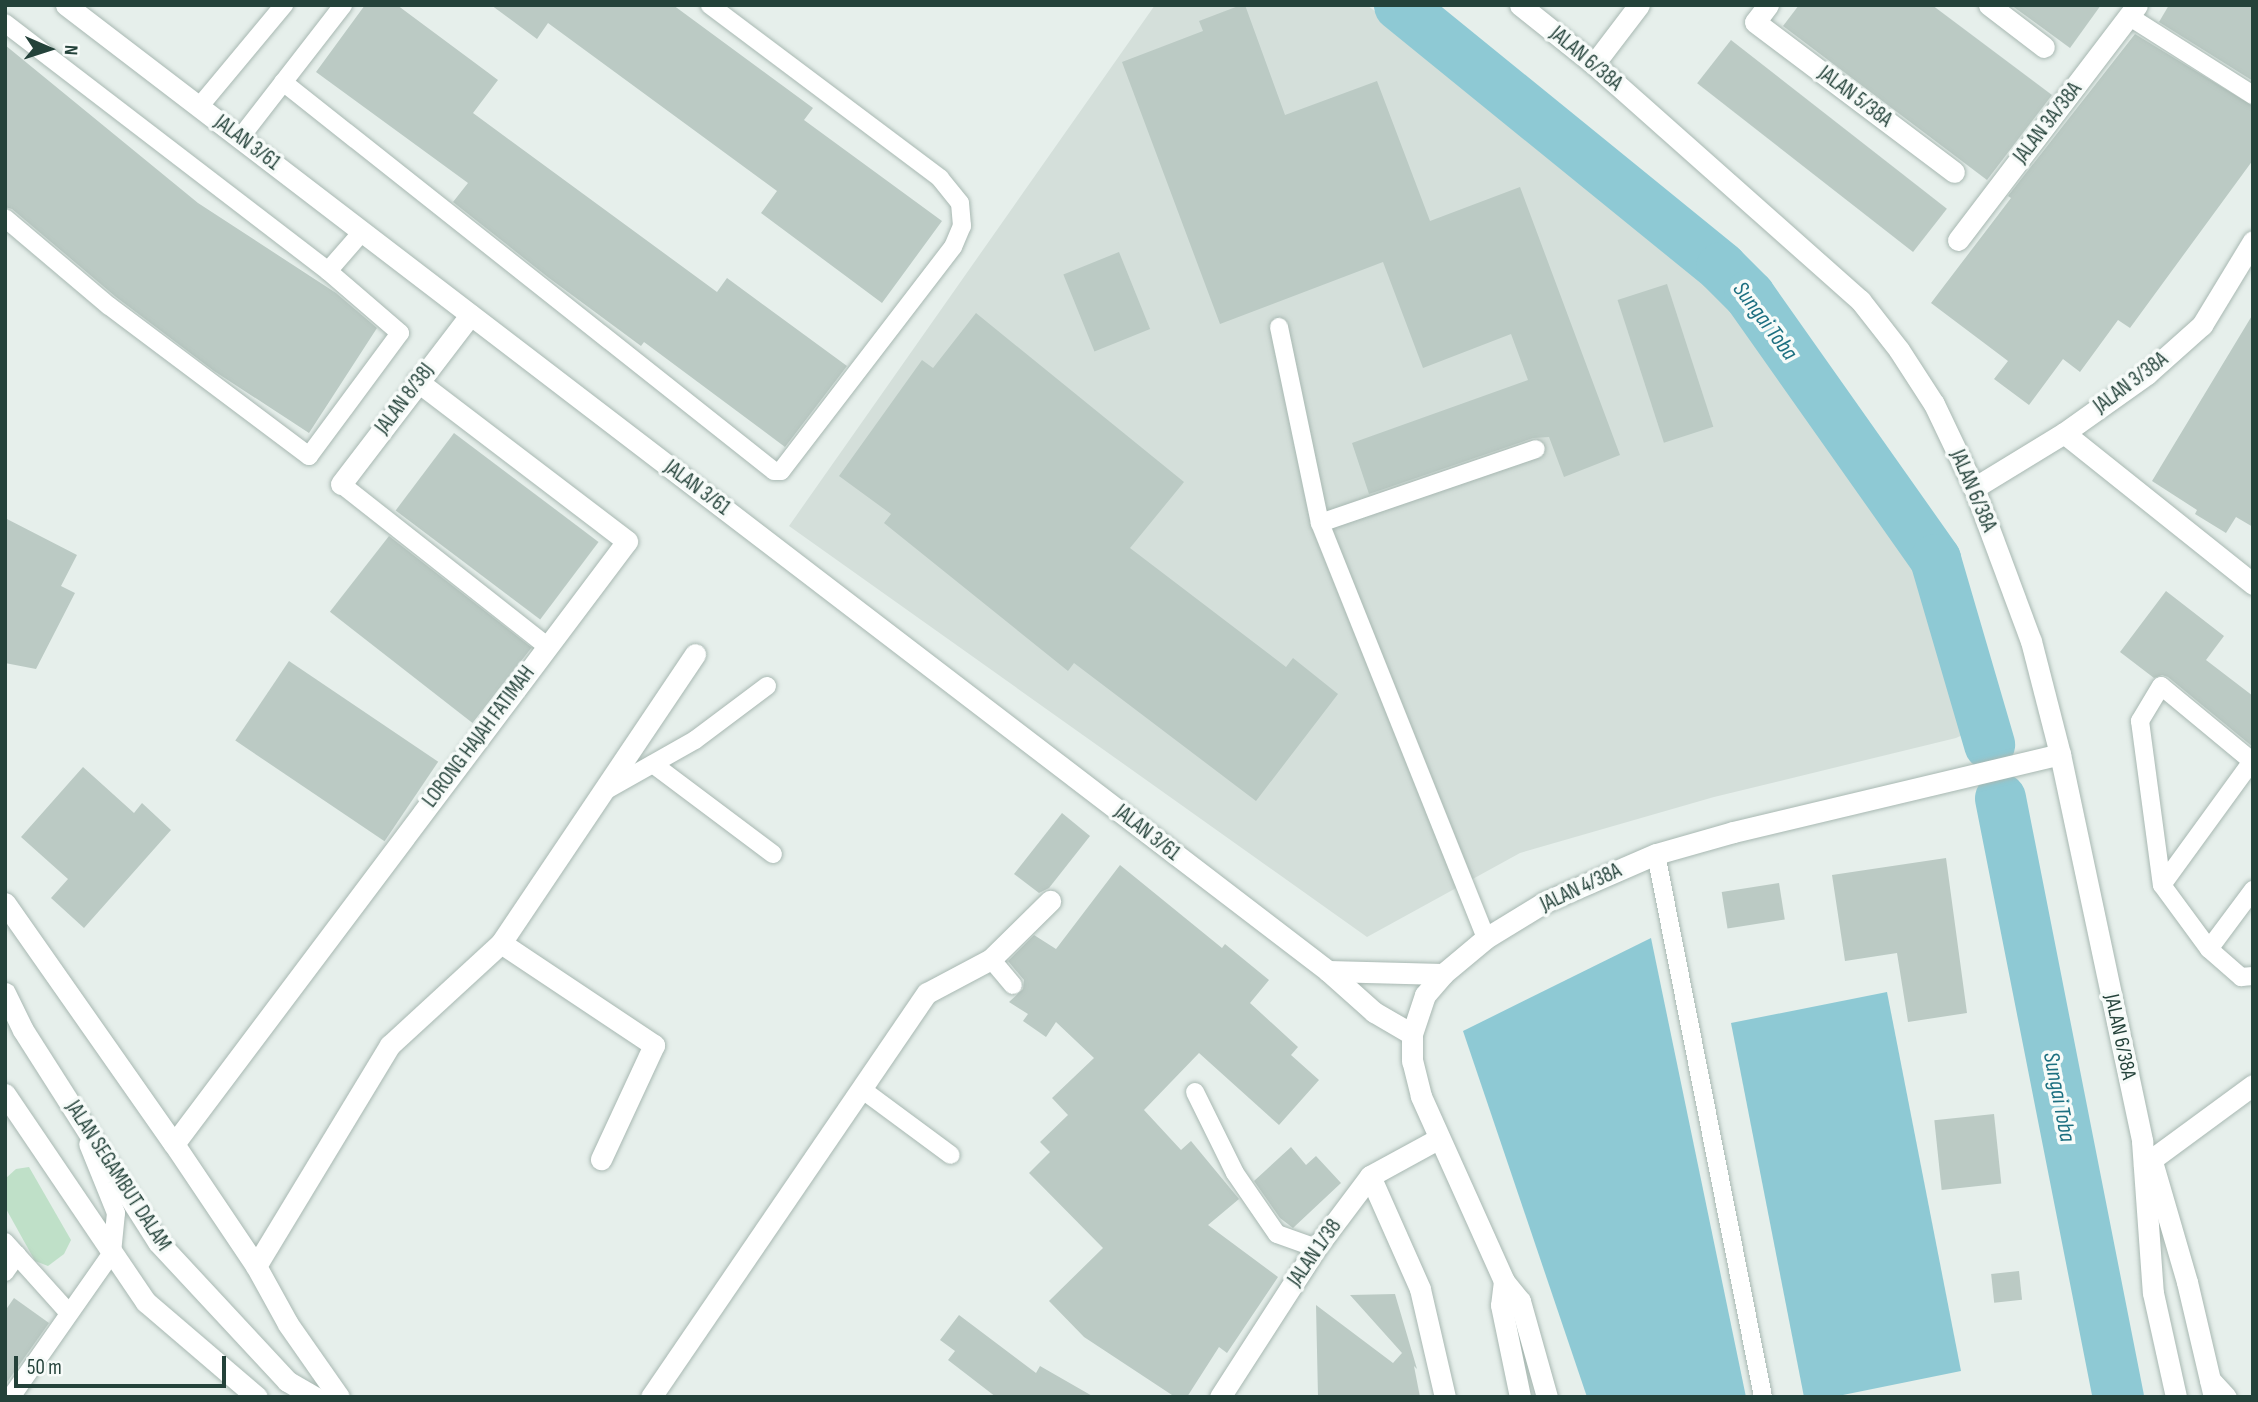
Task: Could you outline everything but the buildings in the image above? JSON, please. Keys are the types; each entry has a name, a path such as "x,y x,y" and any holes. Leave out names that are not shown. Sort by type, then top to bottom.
{"street":[{"name":"JALAN 6/38A","path":"1520,5 1594,65 1860,300 1899,350 1934,404 1973,488 2031,641 2060,754 2142,1141 2187,1282 2212,1388"},
{"path":"1594,65 1639,5"},
{"path":"1989,5 2044,47"},
{"name":"JALAN 3/61","path":"73,10 1328,971 1374,1012 1412,1034"},
{"name":"JALAN 3A/38A","path":"1958,240 2133,11"},
{"name":"JALAN 5/38A","path":"1762,14 1954,172"},
{"name":"JALAN 3/38A","path":"1973,488 2064,433 2147,374 2202,325 2253,241"},
{"name":"JALAN 8/38J","path":"341,484 470,314"},
{"name":"LORONG HAJAH FATIMAH","path":"174,1144 627,541 418,381"},
{"path":"2064,433 2251,578"},
{"path":"256,1266 390,1045 501,943 695,654"},
{"name":"JALAN 4/38A","path":"1548,1397 1520,1301 1504,1281 1490,1245 1438,1139 1418,1085 1412,1061 1412,1034 1425,995 1443,974 1486,937 1545,902 1656,854 1734,832 2060,754"},
{"path":"650,1397 927,993 991,959 1051,901"},
{"path":"5,903 174,1144 256,1266 288,1324 339,1397"},
{"path":"501,943 654,1045 601,1159"},
{"path":"1328,971 1443,974"},
{"name":"JALAN SEGAMBUT DALAM","path":"5,993 23,1030 158,1242 287,1381 315,1397"},
{"path":"2148,1163 2253,1085"},
{"path":"9,1109 146,1302 249,1394"},
{"name":"JALAN 1/38","path":"1220,1397 1316,1248 1370,1176 1438,1139"},
{"name":"JALAN 6/38A","path":"2148,1163 2153,1293 2176,1397"},
{"path":"1370,1176 1420,1289 1444,1397"},
{"name":"JALAN 4/38A","path":"1504,1281 1501,1305 1520,1397"},
{"path":"2212,1388 2225,1397"}],"lane":[{"path":"199,107 284,5"},
{"path":"240,138 342,5"},
{"path":"283,82 774,471 781,471 953,247 962,226 960,203 940,178 710,5"},
{"path":"2133,11 2253,95"},
{"path":"5,23 328,271 400,332 309,456 109,306 5,218"},
{"path":"328,271 362,232"},
{"path":"1279,327 1320,523 1486,937"},
{"path":"1320,523 1536,449"},
{"path":"341,484 547,646"},
{"path":"602,793 695,740 767,686"},
{"path":"2162,885 2252,762 2161,686 2140,721 2162,885 2209,948 2241,977 2253,976"},
{"path":"653,764 773,854"},
{"path":"1656,854 1763,1397"},
{"path":"2209,948 2253,890"},
{"path":"991,959 1013,985"},
{"path":"863,1090 951,1155"},
{"path":"1195,1092 1235,1173 1277,1234 1316,1248"},
{"path":"11,1397 68,1312 112,1253 116,1213 71,1105"},
{"path":"11,1248 68,1312"},
{"path":"5,1272 11,1248"}],"shaded area":[{"path":"1155,5 1367,5 1742,300 1933,560 1984,725 1956,738 1714,797 1520,853 1367,937 789,526"}],"green space":[{"path":"29,1167 71,1240 64,1254 48,1266 35,1261 5,1207 6,1178 16,1169"}],"water":[{"path":"1651,938 1746,1397 1587,1397 1463,1031"},
{"path":"1887,992 1961,1371 1833,1397 1804,1397 1731,1023"}],"waterway":[{"name":"Sungai Toba","path":"1399,5 1721,267 1749,295 1935,559 1989,744"},
{"name":"Sungai Toba","path":"2000,798 2118,1397"}]}
